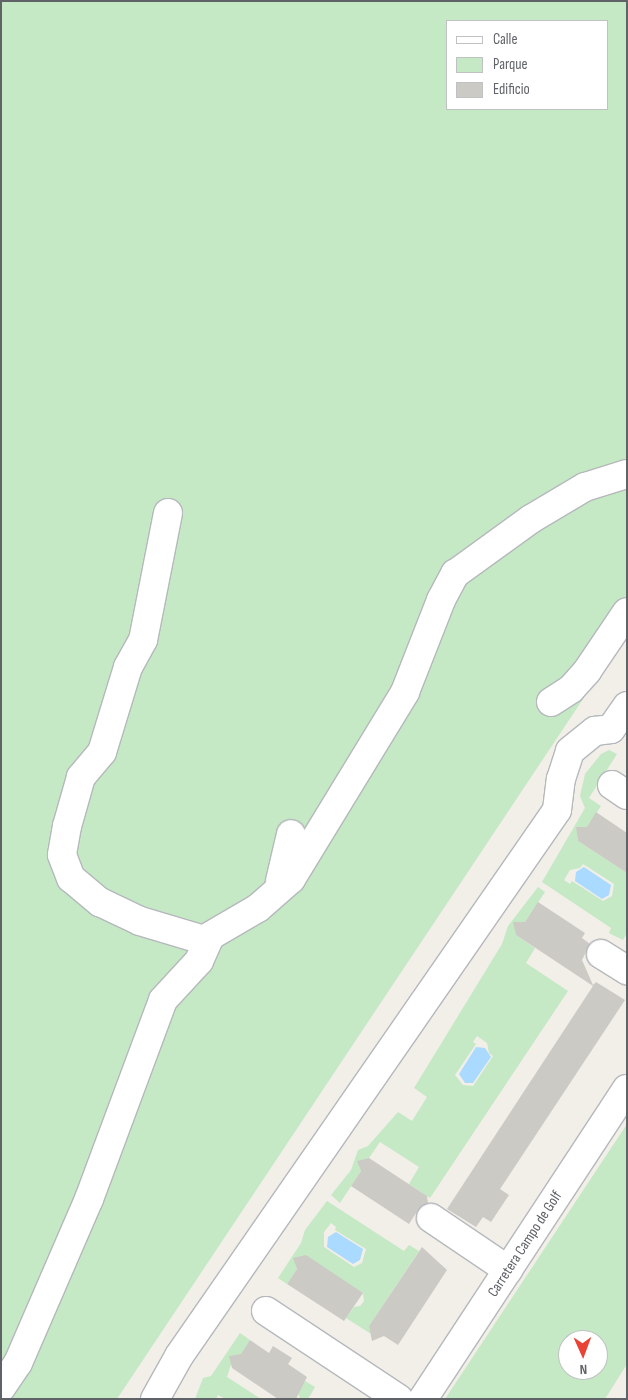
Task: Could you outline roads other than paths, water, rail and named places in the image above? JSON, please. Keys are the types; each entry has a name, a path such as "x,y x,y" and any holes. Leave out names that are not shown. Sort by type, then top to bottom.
{"street":[{"path":"7,1370 89,1199 164,1000 199,961 210,936 258,908 291,879 405,692 441,600 455,574 531,519 577,492 627,474"},
{"path":"168,514 144,635 128,667 102,752 81,778 67,826 62,855 71,878 100,902 140,921 207,941"},
{"path":"551,702 571,689 587,671 627,612"},
{"path":"154,1399 179,1356 558,810 561,778 570,751 595,731 611,729 627,706"},
{"path":"278,890 291,834"},
{"path":"601,954 627,970"},
{"name":"Carretera Campo de Golf","path":"423,1399 627,1089"},
{"path":"431,1218 508,1270"},
{"path":"266,1311 399,1399"}],"water":[{"path":"584,867 611,885 609,895 602,899 575,881 576,872"},
{"path":"476,1047 485,1048 491,1057 473,1083 465,1083 459,1074"},
{"path":"336,1232 363,1249 360,1260 353,1264 327,1247 328,1237"}]}
